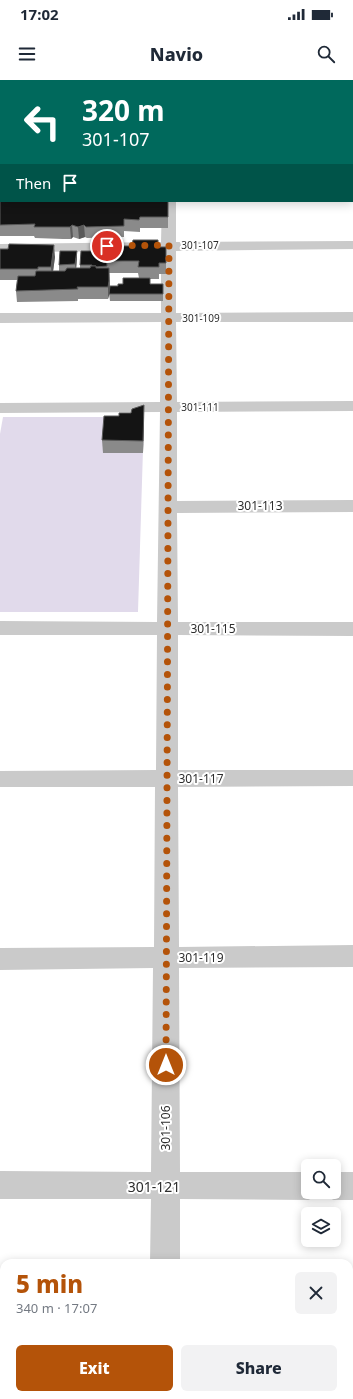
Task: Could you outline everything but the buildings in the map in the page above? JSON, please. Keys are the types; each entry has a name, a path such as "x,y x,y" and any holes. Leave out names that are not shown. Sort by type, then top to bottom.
{"street":[{"name":"301-106","path":"165,1259 169,202"},
{"name":"301-107","path":"0,248 169,245 353,245"},
{"name":"301-109","path":"0,318 353,317"},
{"name":"301-111","path":"0,408 353,406"},
{"name":"301-113","path":"168,506 353,506"},
{"name":"301-115","path":"0,628 353,629"},
{"name":"301-117","path":"0,779 353,778"},
{"name":"301-119","path":"0,959 353,956"},
{"name":"301-121","path":"0,1186 301,1186"},
{"path":"341,1186 353,1186"}],"shaded area":[{"path":"3,417 144,417 138,612 0,612 0,434"}],"route":[{"path":"107,246 169,245 166,1065"}]}
